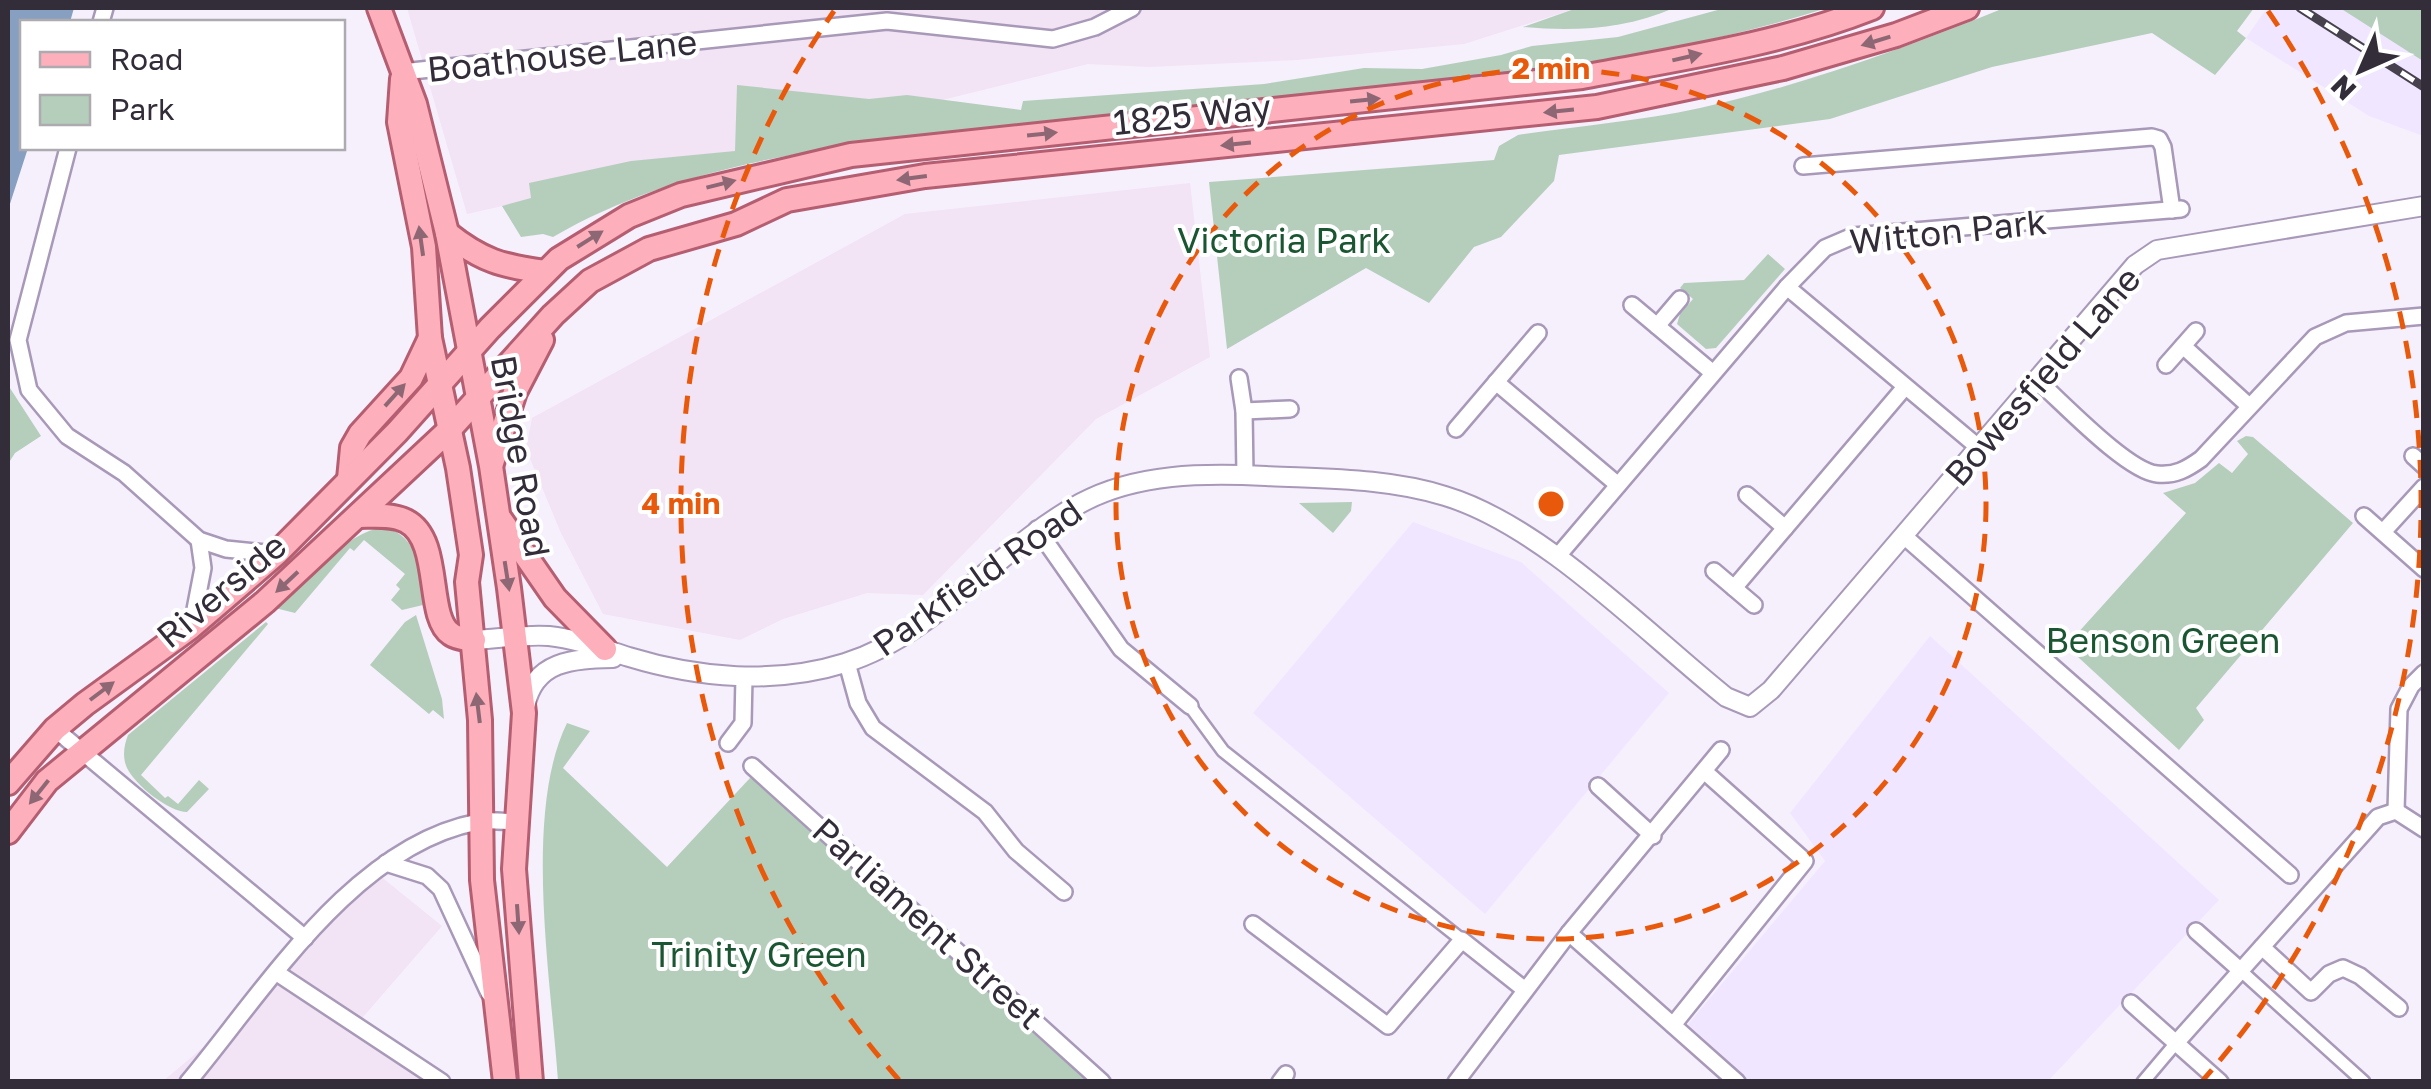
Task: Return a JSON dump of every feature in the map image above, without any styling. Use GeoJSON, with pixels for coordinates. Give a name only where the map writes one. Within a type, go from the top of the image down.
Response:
{"type":"FeatureCollection","features":[{"type":"Feature","properties":{"kind":"main road","name":"Bridge Road"},"geometry":{"type":"LineString","coordinates":[[379,8],[415,104],[447,234],[491,466],[524,713],[514,869],[531,1082]]}},
{"type":"Feature","properties":{"kind":"main road","name":"1825 Way"},"geometry":{"type":"LineString","coordinates":[[468,353],[545,272],[587,240],[630,216],[681,195],[851,155],[1582,77],[1697,55],[1872,8]]}},
{"type":"Feature","properties":{"kind":"main road","name":"1825 Way"},"geometry":{"type":"LineString","coordinates":[[478,398],[552,315],[590,281],[649,249],[736,224],[787,200],[926,176],[1597,107],[1766,72],[1896,35],[1967,8]]}},
{"type":"Feature","properties":{"kind":"main road","name":"Bridge Road"},"geometry":{"type":"LineString","coordinates":[[402,72],[399,122],[424,247],[430,338],[471,555],[467,582],[480,720],[482,880],[504,1082]]}},
{"type":"Feature","properties":{"kind":"main road"},"geometry":{"type":"LineString","coordinates":[[447,234],[473,254],[498,265],[545,272]]}},
{"type":"Feature","properties":{"kind":"main road"},"geometry":{"type":"LineString","coordinates":[[491,466],[515,392],[552,315]]}},
{"type":"Feature","properties":{"kind":"main road"},"geometry":{"type":"LineString","coordinates":[[349,479],[352,448],[360,434],[411,378],[430,338]]}},
{"type":"Feature","properties":{"kind":"main road","name":"Riverside"},"geometry":{"type":"LineString","coordinates":[[8,783],[55,729],[191,627],[276,554],[468,353]]}},
{"type":"Feature","properties":{"kind":"main road","name":"Riverside"},"geometry":{"type":"LineString","coordinates":[[8,832],[47,781],[265,602],[449,430],[478,398]]}},
{"type":"Feature","properties":{"kind":"main road"},"geometry":{"type":"LineString","coordinates":[[496,513],[555,598],[605,648]]}},
{"type":"Feature","properties":{"kind":"main road"},"geometry":{"type":"LineString","coordinates":[[359,516],[404,519],[419,531],[440,622],[452,635],[474,640]]}},
{"type":"Feature","properties":{"kind":"street","name":"Boathouse Lane"},"geometry":{"type":"LineString","coordinates":[[402,72],[887,20],[1052,40],[1095,28],[1132,8]]}},
{"type":"Feature","properties":{"kind":"street","name":"Witton Park"},"geometry":{"type":"LineString","coordinates":[[1557,557],[1824,248],[1853,236],[2176,210],[2163,147],[2159,139],[2152,137],[1803,166]]}},
{"type":"Feature","properties":{"kind":"street"},"geometry":{"type":"LineString","coordinates":[[67,150],[18,340],[29,390],[68,436],[124,473],[199,540],[226,549],[276,554]]}},
{"type":"Feature","properties":{"kind":"street","name":"Bowesfield Lane"},"geometry":{"type":"LineString","coordinates":[[1750,707],[1771,690],[2135,265],[2158,250],[2424,206]]}},
{"type":"Feature","properties":{"kind":"street"},"geometry":{"type":"LineString","coordinates":[[1787,287],[1978,447]]}},
{"type":"Feature","properties":{"kind":"street"},"geometry":{"type":"LineString","coordinates":[[1657,326],[1680,299]]}},
{"type":"Feature","properties":{"kind":"street"},"geometry":{"type":"LineString","coordinates":[[1632,305],[1713,373]]}},
{"type":"Feature","properties":{"kind":"street"},"geometry":{"type":"LineString","coordinates":[[2038,381],[2126,459],[2154,474],[2183,471],[2201,459],[2304,346],[2328,330],[2346,324],[2424,316]]}},
{"type":"Feature","properties":{"kind":"street"},"geometry":{"type":"LineString","coordinates":[[2166,366],[2196,330]]}},
{"type":"Feature","properties":{"kind":"street"},"geometry":{"type":"LineString","coordinates":[[1456,428],[1538,332]]}},
{"type":"Feature","properties":{"kind":"street"},"geometry":{"type":"LineString","coordinates":[[2182,346],[2249,406]]}},
{"type":"Feature","properties":{"kind":"street"},"geometry":{"type":"LineString","coordinates":[[1239,378],[1245,475]]}},
{"type":"Feature","properties":{"kind":"street"},"geometry":{"type":"LineString","coordinates":[[1496,382],[1618,485]]}},
{"type":"Feature","properties":{"kind":"street"},"geometry":{"type":"LineString","coordinates":[[1734,588],[1905,387]]}},
{"type":"Feature","properties":{"kind":"street"},"geometry":{"type":"LineString","coordinates":[[1244,411],[1290,409]]}},
{"type":"Feature","properties":{"kind":"street","name":"Parkfield Road"},"geometry":{"type":"LineString","coordinates":[[474,640],[547,636],[605,648],[683,672],[744,677],[814,671],[847,663],[898,640],[1037,529],[1083,502],[1134,483],[1186,476],[1245,475],[1374,481],[1423,490],[1478,508],[1557,557],[1726,697],[1750,707]]}},
{"type":"Feature","properties":{"kind":"street"},"geometry":{"type":"LineString","coordinates":[[2383,532],[2424,486]]}},
{"type":"Feature","properties":{"kind":"street"},"geometry":{"type":"LineString","coordinates":[[1747,495],[1785,528]]}},
{"type":"Feature","properties":{"kind":"street"},"geometry":{"type":"LineString","coordinates":[[2364,516],[2424,569]]}},
{"type":"Feature","properties":{"kind":"street"},"geometry":{"type":"LineString","coordinates":[[1037,529],[1121,649],[1190,706],[1223,751],[1525,990]]}},
{"type":"Feature","properties":{"kind":"street"},"geometry":{"type":"LineString","coordinates":[[1904,536],[2310,893]]}},
{"type":"Feature","properties":{"kind":"street"},"geometry":{"type":"LineString","coordinates":[[191,627],[203,568],[199,540]]}},
{"type":"Feature","properties":{"kind":"street"},"geometry":{"type":"LineString","coordinates":[[1714,571],[1754,604]]}},
{"type":"Feature","properties":{"kind":"street"},"geometry":{"type":"LineString","coordinates":[[524,713],[527,694],[551,666],[568,659],[628,657]]}},
{"type":"Feature","properties":{"kind":"street"},"geometry":{"type":"LineString","coordinates":[[847,663],[858,703],[873,728],[985,812],[1016,851],[1064,892]]}},
{"type":"Feature","properties":{"kind":"street"},"geometry":{"type":"LineString","coordinates":[[2396,811],[2399,709],[2424,673]]}},
{"type":"Feature","properties":{"kind":"street"},"geometry":{"type":"LineString","coordinates":[[728,743],[743,722],[744,677]]}},
{"type":"Feature","properties":{"kind":"street"},"geometry":{"type":"LineString","coordinates":[[55,729],[306,938]]}},
{"type":"Feature","properties":{"kind":"street"},"geometry":{"type":"LineString","coordinates":[[1456,1082],[1569,934],[1720,750]]}},
{"type":"Feature","properties":{"kind":"street","name":"Parliament Street"},"geometry":{"type":"LineString","coordinates":[[752,766],[1102,1082]]}},
{"type":"Feature","properties":{"kind":"street"},"geometry":{"type":"LineString","coordinates":[[1673,1025],[1805,862],[1704,771]]}},
{"type":"Feature","properties":{"kind":"street"},"geometry":{"type":"LineString","coordinates":[[1598,786],[1653,836]]}},
{"type":"Feature","properties":{"kind":"street"},"geometry":{"type":"LineString","coordinates":[[2396,811],[2424,830]]}},
{"type":"Feature","properties":{"kind":"street"},"geometry":{"type":"LineString","coordinates":[[2143,1082],[2378,817],[2396,811]]}},
{"type":"Feature","properties":{"kind":"street"},"geometry":{"type":"LineString","coordinates":[[188,1082],[357,882],[438,834],[479,821],[516,822]]}},
{"type":"Feature","properties":{"kind":"street"},"geometry":{"type":"LineString","coordinates":[[386,863],[427,876],[442,889],[496,1010]]}},
{"type":"Feature","properties":{"kind":"street"},"geometry":{"type":"LineString","coordinates":[[1253,924],[1388,1026],[1462,940]]}},
{"type":"Feature","properties":{"kind":"street"},"geometry":{"type":"LineString","coordinates":[[2196,931],[2364,1082]]}},
{"type":"Feature","properties":{"kind":"street"},"geometry":{"type":"LineString","coordinates":[[1569,934],[1734,1081]]}},
{"type":"Feature","properties":{"kind":"street"},"geometry":{"type":"LineString","coordinates":[[2262,947],[2312,992],[2330,974],[2343,968],[2360,976],[2399,1008]]}},
{"type":"Feature","properties":{"kind":"street"},"geometry":{"type":"LineString","coordinates":[[277,973],[442,1082]]}},
{"type":"Feature","properties":{"kind":"street"},"geometry":{"type":"LineString","coordinates":[[2131,1003],[2220,1082]]}},
{"type":"Feature","properties":{"kind":"shaded area"},"geometry":{"type":"Polygon","coordinates":[[[407,8],[1577,8],[1464,44],[1297,60],[1149,67],[1088,64],[467,214],[407,8]]]}},
{"type":"Feature","properties":{"kind":"shaded area"},"geometry":{"type":"Polygon","coordinates":[[[2267,8],[2375,8],[2423,35],[2423,136],[2369,116],[2246,38],[2267,8]]]}},
{"type":"Feature","properties":{"kind":"shaded area"},"geometry":{"type":"Polygon","coordinates":[[[1190,183],[1210,357],[1096,419],[923,595],[867,593],[783,619],[740,640],[603,614],[561,533],[526,449],[532,418],[905,214],[1190,183]]]}},
{"type":"Feature","properties":{"kind":"shaded area"},"geometry":{"type":"Polygon","coordinates":[[[1413,522],[1521,562],[1669,693],[1485,914],[1253,713],[1413,522]]]}},
{"type":"Feature","properties":{"kind":"shaded area"},"geometry":{"type":"Polygon","coordinates":[[[1930,636],[2219,900],[2048,1081],[1744,1081],[1684,1029],[1825,861],[1790,813],[1930,636]]]}},
{"type":"Feature","properties":{"kind":"shaded area"},"geometry":{"type":"Polygon","coordinates":[[[374,871],[442,926],[357,1024],[442,1081],[162,1082],[226,1028],[374,871]]]}},
{"type":"Feature","properties":{"kind":"green space"},"geometry":{"type":"Polygon","coordinates":[[[1577,8],[1674,8],[1637,21],[1600,27],[1523,27],[1577,8]]]}},
{"type":"Feature","properties":{"kind":"green space"},"geometry":{"type":"Polygon","coordinates":[[[1725,8],[1827,8],[1715,38],[1603,60],[825,149],[712,173],[657,190],[553,237],[521,237],[502,206],[531,198],[529,183],[631,161],[735,151],[737,85],[869,99],[907,95],[1021,110],[1023,101],[1264,84],[1364,68],[1422,69],[1532,46],[1618,37],[1725,8]]]}},
{"type":"Feature","properties":{"kind":"green space","name":"Victoria Park"},"geometry":{"type":"Polygon","coordinates":[[[2004,8],[2254,8],[2237,31],[2246,38],[2215,75],[2152,33],[1992,67],[1830,119],[1559,155],[1554,181],[1501,237],[1474,247],[1429,303],[1366,268],[1227,349],[1209,182],[1494,160],[1499,146],[1518,135],[1655,116],[1739,99],[1854,64],[2004,8]]]}},
{"type":"Feature","properties":{"kind":"green space"},"geometry":{"type":"Polygon","coordinates":[[[2340,8],[2423,8],[2423,61],[2340,8]]]}},
{"type":"Feature","properties":{"kind":"green space"},"geometry":{"type":"Polygon","coordinates":[[[1768,254],[1785,269],[1716,348],[1706,349],[1677,324],[1693,299],[1680,288],[1684,283],[1744,280],[1768,254]]]}},
{"type":"Feature","properties":{"kind":"green space"},"geometry":{"type":"Polygon","coordinates":[[[8,385],[41,436],[15,453],[8,464],[8,385]]]}},
{"type":"Feature","properties":{"kind":"green space","name":"Benson Green"},"geometry":{"type":"Polygon","coordinates":[[[2253,437],[2353,523],[2196,708],[2204,720],[2179,750],[2066,646],[2186,513],[2163,493],[2195,483],[2219,463],[2232,473],[2248,454],[2237,441],[2253,437]]]}},
{"type":"Feature","properties":{"kind":"green space"},"geometry":{"type":"Polygon","coordinates":[[[1352,502],[1351,511],[1333,533],[1299,503],[1352,502]]]}},
{"type":"Feature","properties":{"kind":"green space"},"geometry":{"type":"Polygon","coordinates":[[[384,527],[412,547],[423,605],[402,610],[391,600],[405,574],[364,540],[354,551],[350,548],[295,613],[275,608],[340,548],[384,527]]]}},
{"type":"Feature","properties":{"kind":"green space"},"geometry":{"type":"Polygon","coordinates":[[[416,615],[442,699],[444,719],[433,710],[429,714],[370,665],[405,622],[416,615]]]}},
{"type":"Feature","properties":{"kind":"green space"},"geometry":{"type":"Polygon","coordinates":[[[266,622],[141,775],[165,798],[168,796],[178,804],[199,780],[209,789],[187,812],[171,808],[131,775],[124,760],[128,735],[266,622]]]}},
{"type":"Feature","properties":{"kind":"green space","name":"Trinity Green"},"geometry":{"type":"Polygon","coordinates":[[[567,723],[590,731],[563,768],[667,867],[750,778],[755,779],[1088,1081],[558,1081],[546,947],[543,849],[554,760],[567,723]]]}},
{"type":"Feature","properties":{"kind":"water"},"geometry":{"type":"Polygon","coordinates":[[[8,8],[74,8],[71,20],[20,20],[20,150],[27,150],[8,210],[8,8]]]}},
{"type":"Feature","properties":{"kind":"railway"},"geometry":{"type":"LineString","coordinates":[[2300,8],[2424,87]]}}]}
